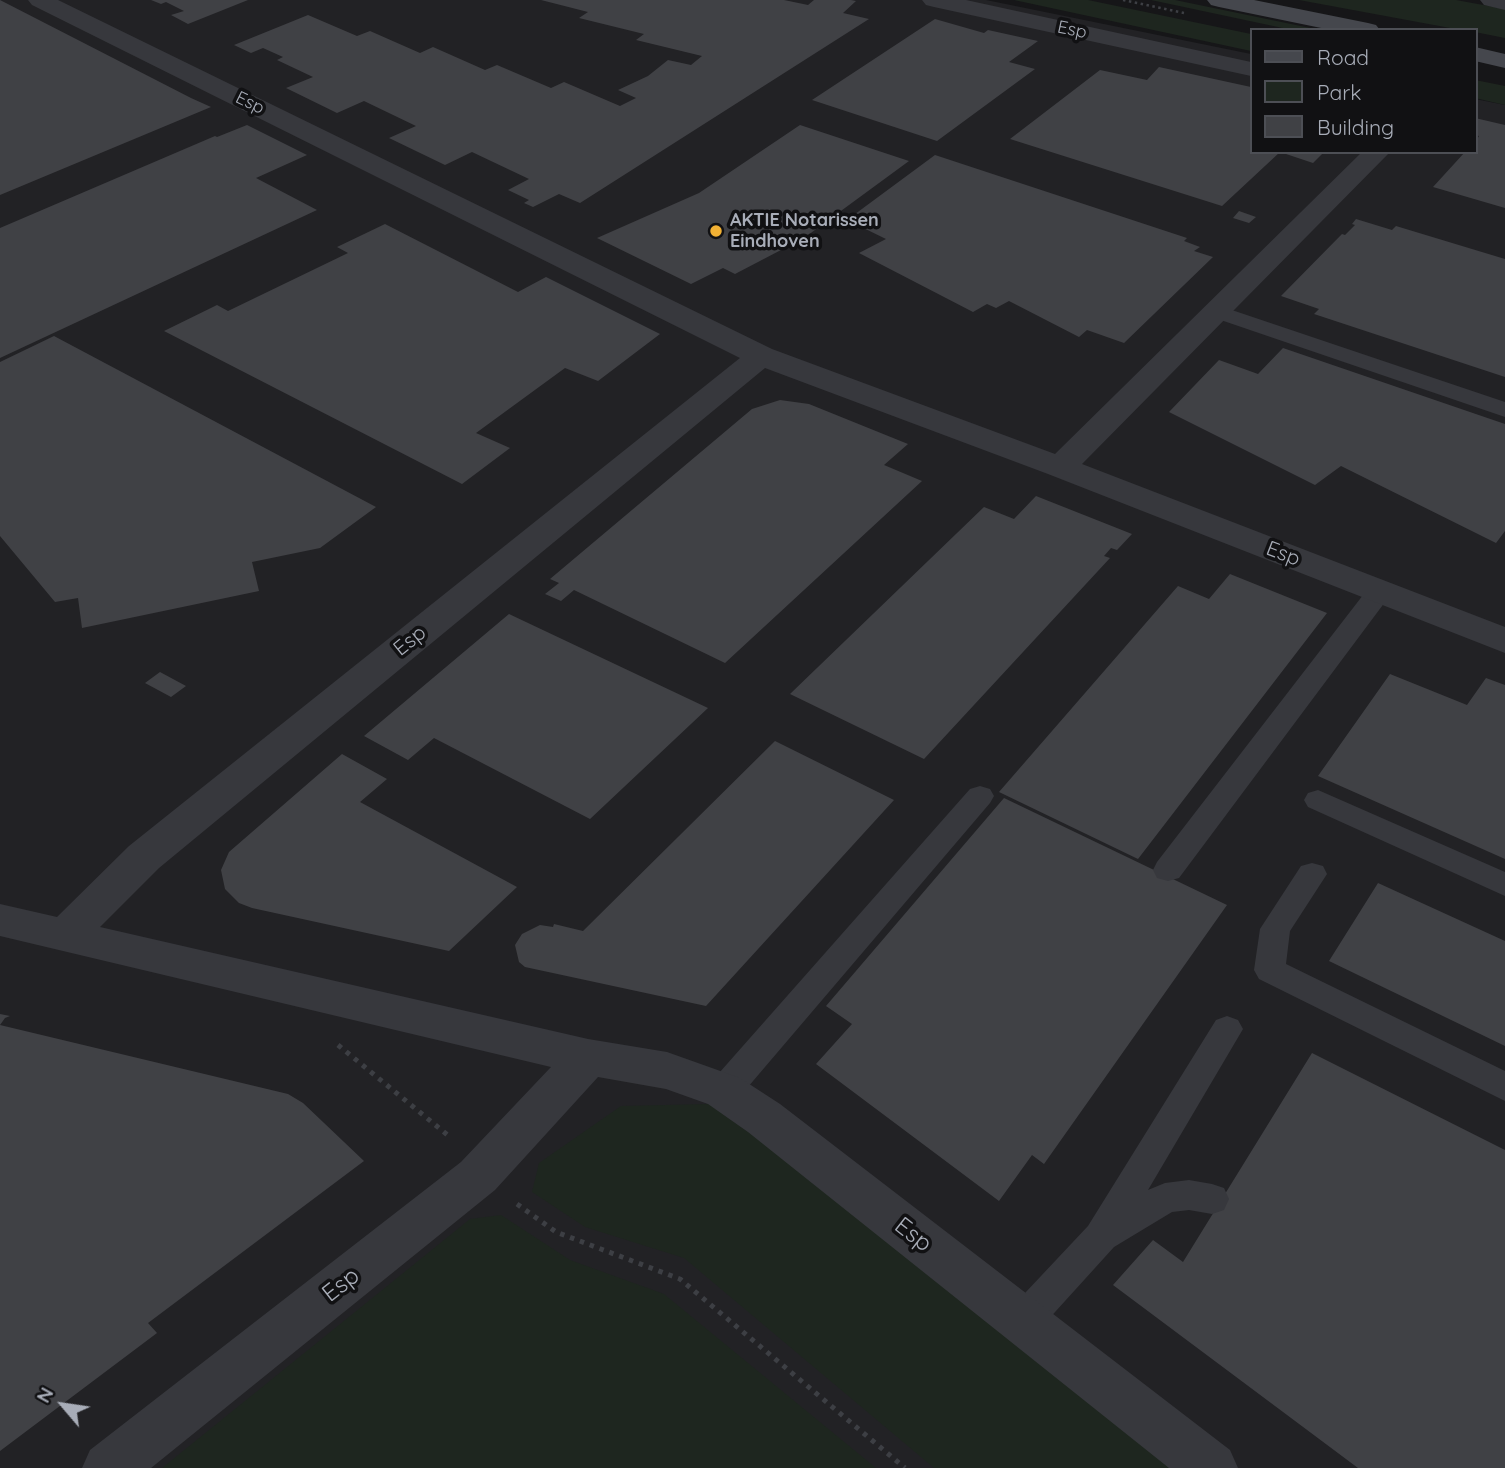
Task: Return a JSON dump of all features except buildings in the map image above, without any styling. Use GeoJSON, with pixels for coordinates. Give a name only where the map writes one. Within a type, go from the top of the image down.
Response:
{"type":"FeatureCollection","features":[{"type":"Feature","properties":{"kind":"main road"},"geometry":{"type":"LineString","coordinates":[[1219,0],[1357,28]]}},
{"type":"Feature","properties":{"kind":"main road"},"geometry":{"type":"LineString","coordinates":[[1477,44],[1505,48]]}},
{"type":"Feature","properties":{"kind":"main road"},"geometry":{"type":"LineString","coordinates":[[1477,54],[1505,61]]}},
{"type":"Feature","properties":{"kind":"street","name":"Esp"},"geometry":{"type":"LineString","coordinates":[[40,0],[761,356],[1060,467],[1505,640]]}},
{"type":"Feature","properties":{"kind":"street","name":"Esp"},"geometry":{"type":"LineString","coordinates":[[933,0],[1250,69]]}},
{"type":"Feature","properties":{"kind":"street"},"geometry":{"type":"LineString","coordinates":[[1492,0],[1505,3]]}},
{"type":"Feature","properties":{"kind":"street"},"geometry":{"type":"LineString","coordinates":[[1060,467],[1375,154]]}},
{"type":"Feature","properties":{"kind":"street","name":"Esp"},"geometry":{"type":"LineString","coordinates":[[66,934],[144,857],[761,356]]}},
{"type":"Feature","properties":{"kind":"street","name":"Esp"},"geometry":{"type":"LineString","coordinates":[[0,920],[588,1057],[667,1071],[724,1091],[764,1118],[1211,1468]]}},
{"type":"Feature","properties":{"kind":"street","name":"Esp"},"geometry":{"type":"LineString","coordinates":[[109,1468],[478,1176],[588,1057]]}},
{"type":"Feature","properties":{"kind":"lane"},"geometry":{"type":"LineString","coordinates":[[1217,311],[1505,410]]}},
{"type":"Feature","properties":{"kind":"lane"},"geometry":{"type":"LineString","coordinates":[[1168,870],[1379,592]]}},
{"type":"Feature","properties":{"kind":"lane"},"geometry":{"type":"LineString","coordinates":[[724,1091],[979,796]]}},
{"type":"Feature","properties":{"kind":"lane"},"geometry":{"type":"LineString","coordinates":[[1318,800],[1505,885]]}},
{"type":"Feature","properties":{"kind":"lane"},"geometry":{"type":"LineString","coordinates":[[1312,874],[1275,929],[1270,970],[1505,1087]]}},
{"type":"Feature","properties":{"kind":"lane"},"geometry":{"type":"LineString","coordinates":[[1023,1321],[1101,1237],[1227,1029]]}},
{"type":"Feature","properties":{"kind":"lane"},"geometry":{"type":"LineString","coordinates":[[1101,1237],[1165,1198],[1189,1195],[1212,1199]]}},
{"type":"Feature","properties":{"kind":"shaded area"},"geometry":{"type":"Polygon","coordinates":[[[0,0],[986,0],[1250,54],[1250,154],[1477,154],[1477,99],[1505,105],[1505,1468],[0,1468],[0,0]]]}},
{"type":"Feature","properties":{"kind":"green space"},"geometry":{"type":"Polygon","coordinates":[[[1014,0],[1088,0],[1250,34],[1250,51],[1014,0]]]}},
{"type":"Feature","properties":{"kind":"green space"},"geometry":{"type":"Polygon","coordinates":[[[1151,0],[1175,0],[1310,28],[1283,28],[1151,0]]]}},
{"type":"Feature","properties":{"kind":"green space"},"geometry":{"type":"Polygon","coordinates":[[[1299,0],[1456,0],[1505,9],[1505,38],[1477,32],[1477,28],[1450,28],[1299,0]]]}},
{"type":"Feature","properties":{"kind":"green space"},"geometry":{"type":"Polygon","coordinates":[[[1477,80],[1505,86],[1505,105],[1477,98],[1477,80]]]}},
{"type":"Feature","properties":{"kind":"green space"},"geometry":{"type":"Polygon","coordinates":[[[709,1104],[785,1158],[1171,1468],[934,1468],[684,1258],[585,1227],[532,1192],[539,1163],[621,1106],[709,1104]]]}},
{"type":"Feature","properties":{"kind":"green space"},"geometry":{"type":"Polygon","coordinates":[[[501,1215],[570,1260],[664,1294],[876,1468],[162,1468],[470,1219],[501,1215]]]}},
{"type":"Feature","properties":{"kind":"place","name":"AKTIE Notarissen Eindhoven"},"geometry":{"type":"Point","coordinates":[716,231]}}]}
